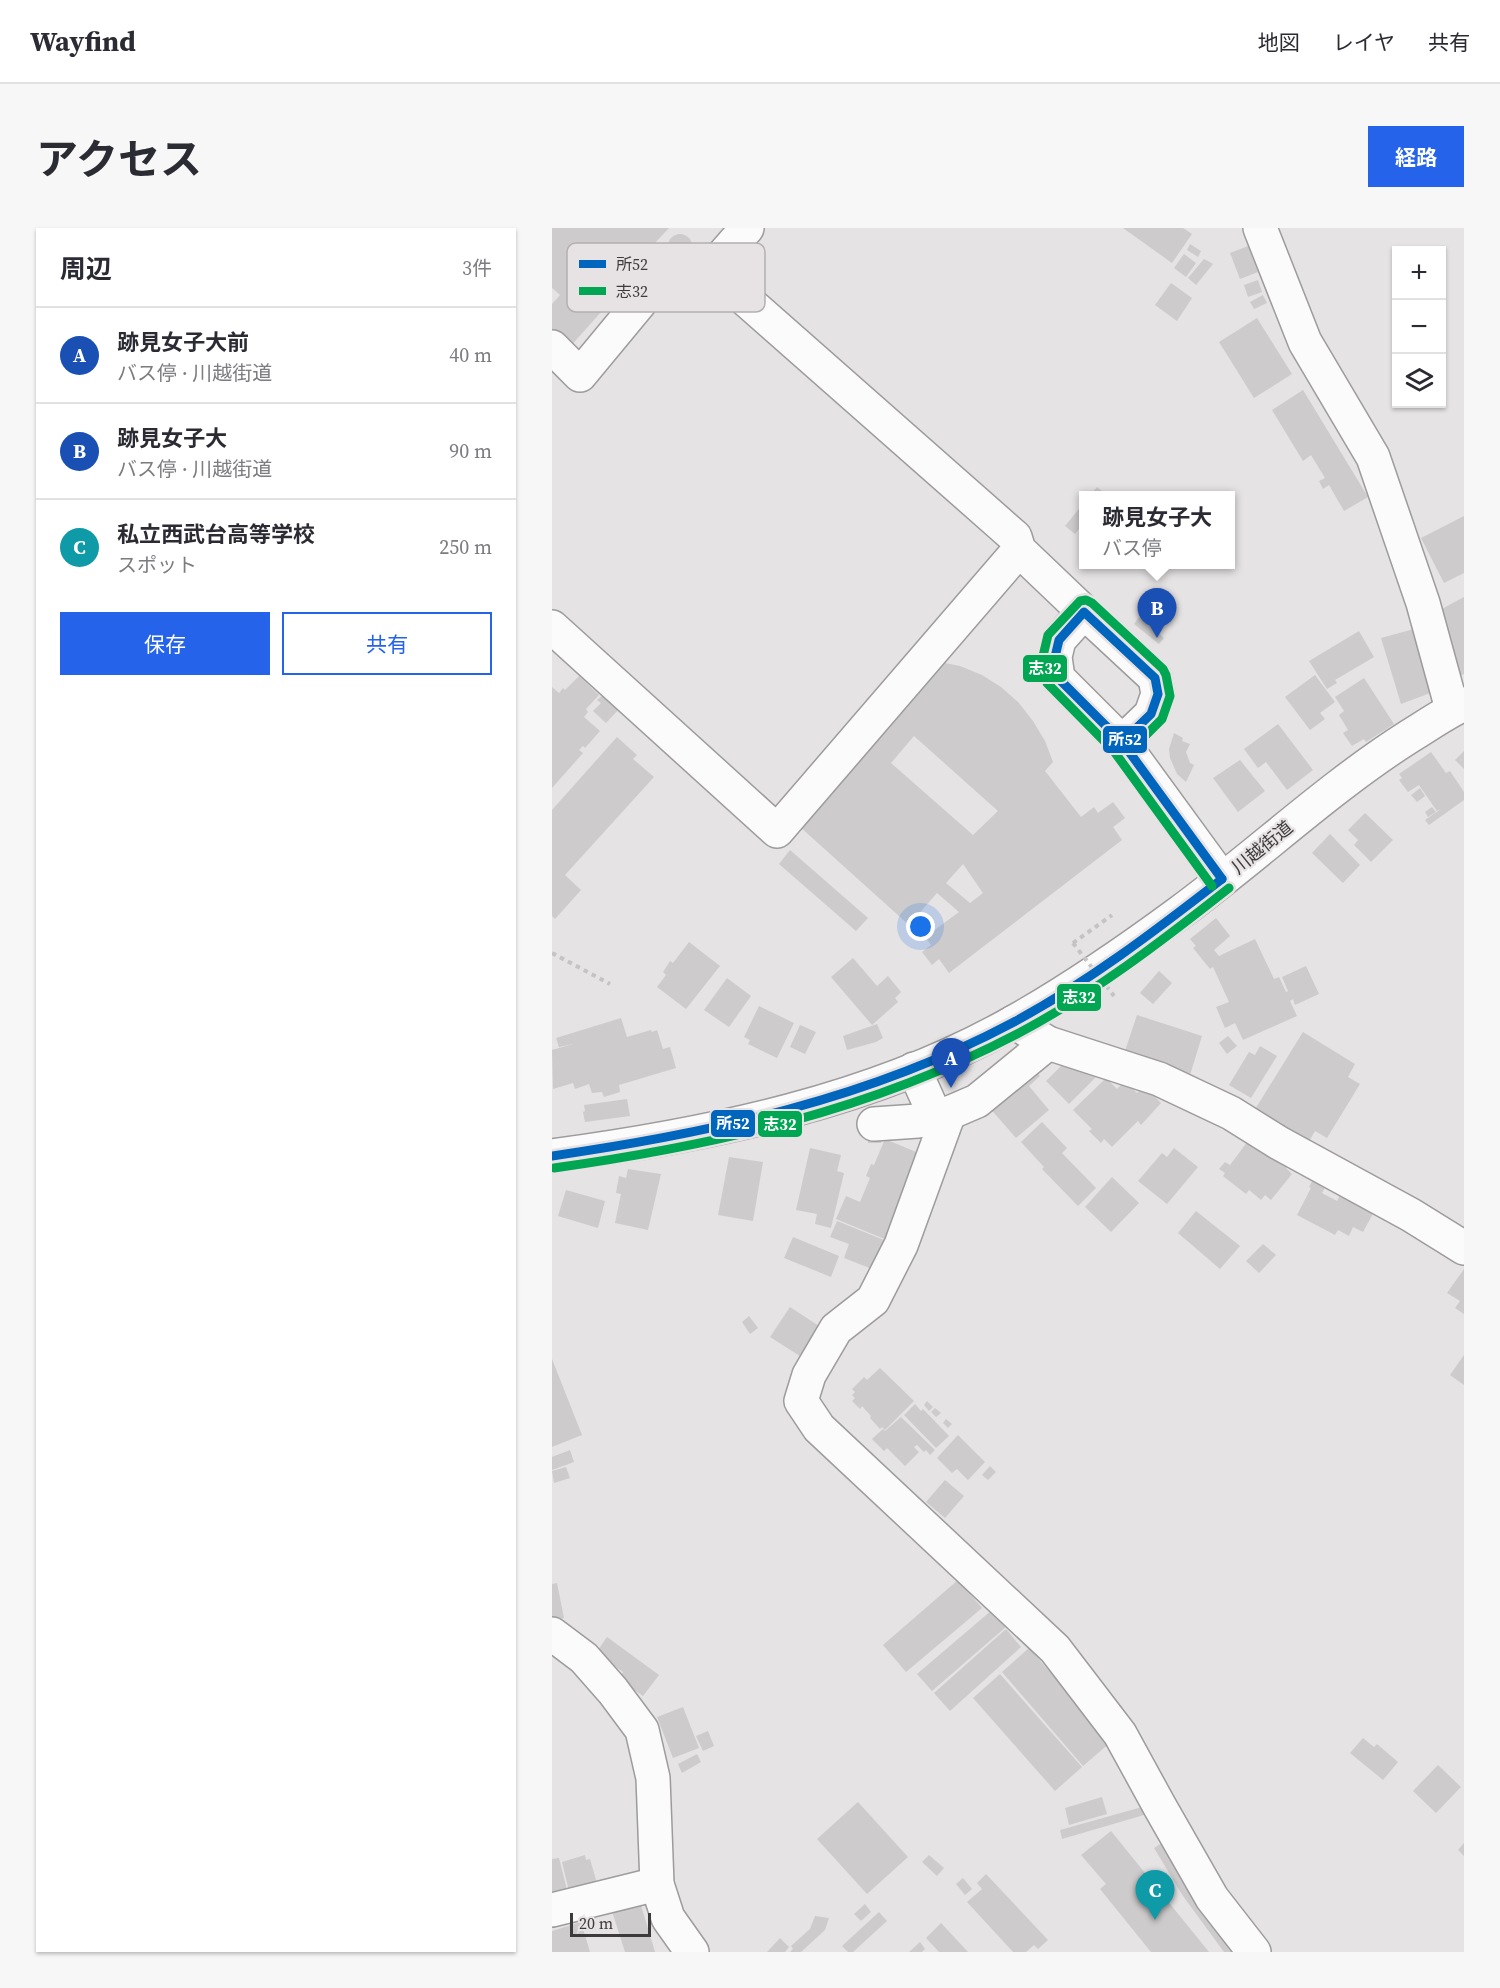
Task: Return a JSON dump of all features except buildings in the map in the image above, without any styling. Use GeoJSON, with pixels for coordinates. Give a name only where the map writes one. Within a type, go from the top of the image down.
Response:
{"type":"FeatureCollection","features":[{"type":"Feature","properties":{"kind":"main road"},"geometry":{"type":"LineString","coordinates":[[734,243],[747,228]]}},
{"type":"Feature","properties":{"kind":"main road"},"geometry":{"type":"LineString","coordinates":[[1260,228],[1305,342],[1373,457],[1458,707]]}},
{"type":"Feature","properties":{"kind":"main road"},"geometry":{"type":"LineString","coordinates":[[552,347],[580,375],[632,312]]}},
{"type":"Feature","properties":{"kind":"main road"},"geometry":{"type":"LineString","coordinates":[[759,312],[1015,537],[1019,550],[1155,678],[1158,694],[1150,714],[1122,742]]}},
{"type":"Feature","properties":{"kind":"main road"},"geometry":{"type":"LineString","coordinates":[[552,627],[777,831],[1019,550]]}},
{"type":"Feature","properties":{"kind":"main road"},"geometry":{"type":"LineString","coordinates":[[1084,612],[1059,640],[1055,657],[1058,678],[1122,742],[1222,879]]}},
{"type":"Feature","properties":{"kind":"main road","name":"川越街道"},"geometry":{"type":"LineString","coordinates":[[552,1156],[662,1139],[800,1108],[914,1069],[971,1044],[1014,1022],[1079,982],[1180,912],[1326,795],[1389,749],[1458,707]]}},
{"type":"Feature","properties":{"kind":"main road"},"geometry":{"type":"LineString","coordinates":[[1014,1022],[1048,1043],[1159,1079],[1231,1113],[1279,1143],[1411,1215],[1464,1248]]}},
{"type":"Feature","properties":{"kind":"main road"},"geometry":{"type":"LineString","coordinates":[[874,1124],[918,1121],[942,1115],[977,1101],[1048,1043]]}},
{"type":"Feature","properties":{"kind":"main road"},"geometry":{"type":"LineString","coordinates":[[914,1069],[942,1115],[901,1245],[873,1300],[836,1329],[809,1375],[801,1401],[819,1428],[1054,1649],[1120,1734],[1212,1898],[1254,1952]]}},
{"type":"Feature","properties":{"kind":"main road"},"geometry":{"type":"LineString","coordinates":[[552,1634],[584,1658],[613,1691],[642,1730],[653,1778],[657,1884],[668,1918],[692,1952]]}},
{"type":"Feature","properties":{"kind":"main road"},"geometry":{"type":"LineString","coordinates":[[552,1910],[657,1884]]}},
{"type":"Feature","properties":{"kind":"path"},"geometry":{"type":"LineString","coordinates":[[1112,915],[1073,943],[1114,996]]}},
{"type":"Feature","properties":{"kind":"path"},"geometry":{"type":"LineString","coordinates":[[552,952],[610,984]]}},
{"type":"Feature","properties":{"kind":"transit line","name":"志32"},"geometry":{"type":"LineString","coordinates":[[1138,743],[1162,719],[1170,696],[1166,675],[1163,669],[1092,603],[1086,600],[1080,601],[1048,635],[1043,656],[1047,683],[1113,750],[1212,886]]}},
{"type":"Feature","properties":{"kind":"transit line","name":"所52"},"geometry":{"type":"LineString","coordinates":[[1084,612],[1155,678],[1158,694],[1151,714],[1122,742],[1058,678],[1055,657],[1059,640],[1084,612]]}},
{"type":"Feature","properties":{"kind":"transit line","name":"所52"},"geometry":{"type":"LineString","coordinates":[[1122,742],[1222,879]]}},
{"type":"Feature","properties":{"kind":"transit line","name":"所52"},"geometry":{"type":"LineString","coordinates":[[552,1156],[671,1136],[788,1109],[902,1073],[958,1050],[1012,1023],[1067,991],[1120,956],[1222,879]]}},
{"type":"Feature","properties":{"kind":"transit line","name":"志32"},"geometry":{"type":"LineString","coordinates":[[554,1168],[674,1148],[791,1121],[849,1104],[962,1061],[1017,1034],[1073,1002],[1153,947],[1229,888]]}},
{"type":"Feature","properties":{"kind":"place","name":"跡見女子大"},"geometry":{"type":"Point","coordinates":[1157,638]}},
{"type":"Feature","properties":{"kind":"place","name":"跡見女子大前"},"geometry":{"type":"Point","coordinates":[951,1088]}},
{"type":"Feature","properties":{"kind":"place","name":"私立西武台高等学校"},"geometry":{"type":"Point","coordinates":[1155,1920]}}]}
